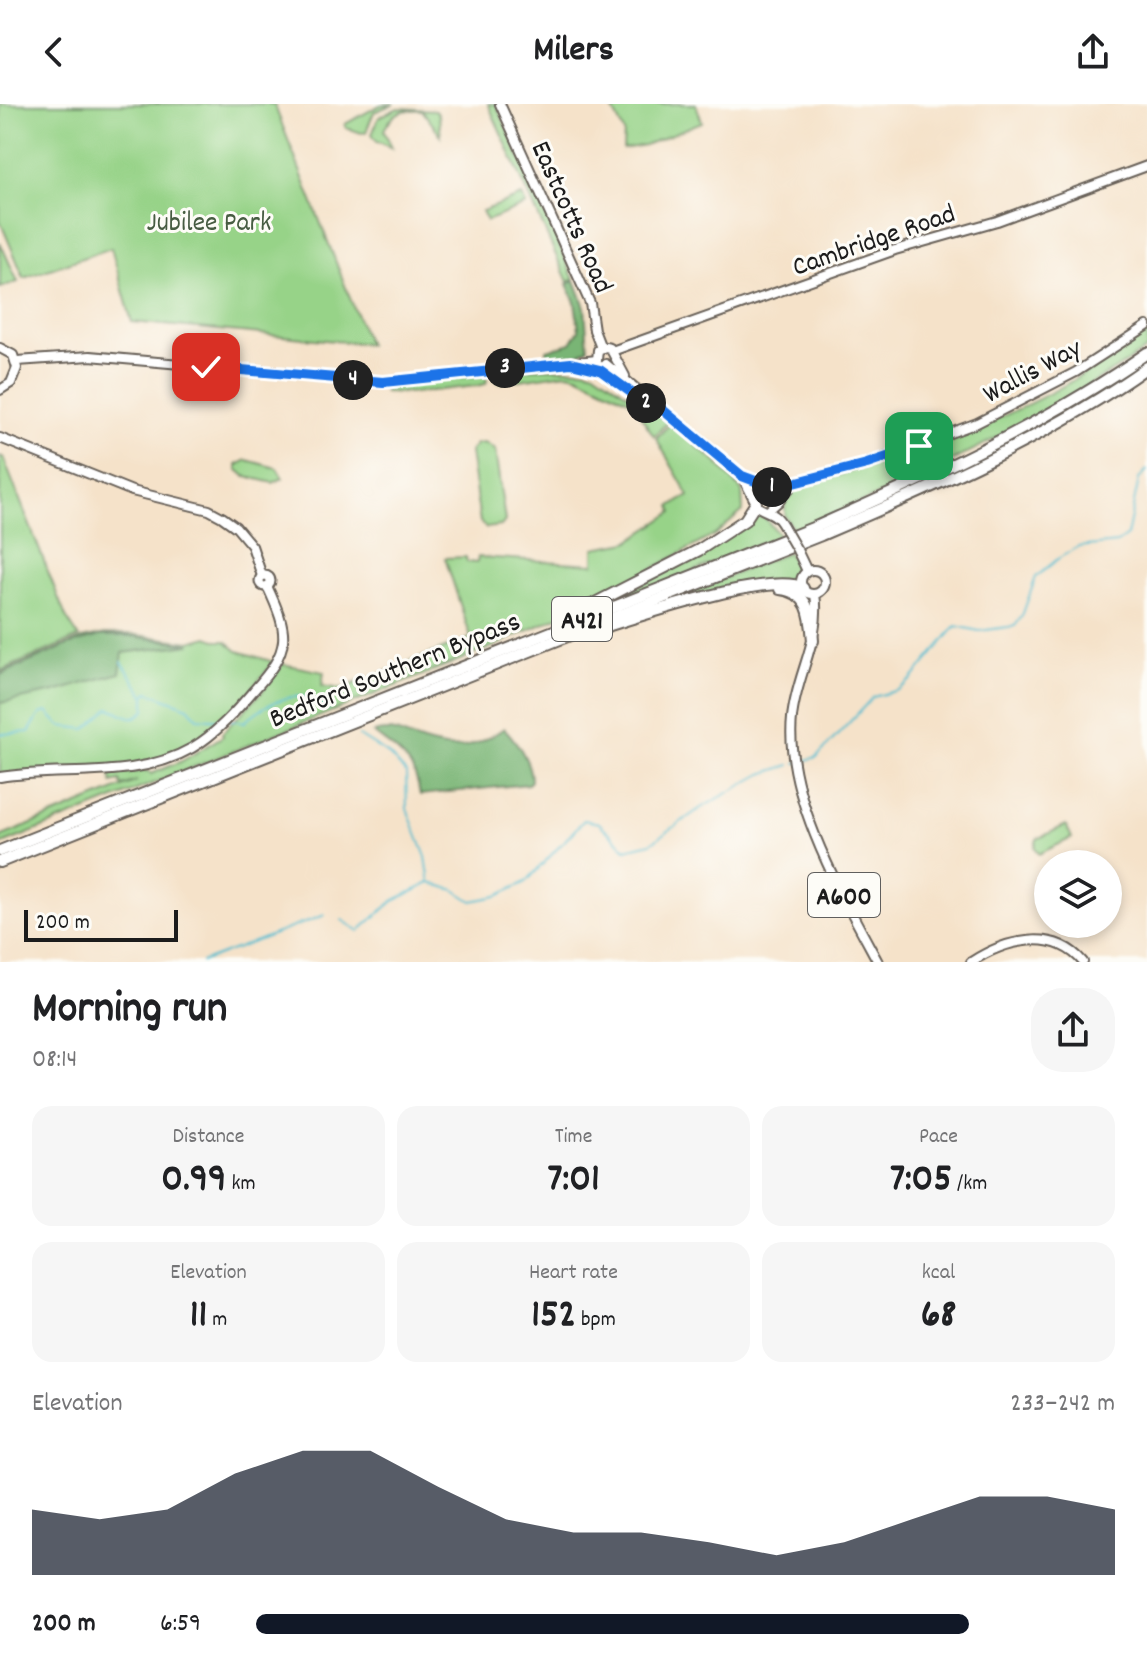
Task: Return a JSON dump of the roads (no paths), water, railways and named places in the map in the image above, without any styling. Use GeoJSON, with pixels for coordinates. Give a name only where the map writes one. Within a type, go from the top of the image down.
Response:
{"type":"FeatureCollection","features":[{"type":"Feature","properties":{"kind":"highway","name":"Bedford Southern Bypass"},"geometry":{"type":"LineString","coordinates":[[0,862],[818,526],[939,473],[1072,400],[1147,353]]}},
{"type":"Feature","properties":{"kind":"highway","name":"Bedford Southern Bypass"},"geometry":{"type":"LineString","coordinates":[[0,851],[514,650],[821,535],[944,482],[1079,410],[1147,367]]}},
{"type":"Feature","properties":{"kind":"highway","name":"A421"},"geometry":{"type":"LineString","coordinates":[[514,650],[699,550],[745,520],[755,500]]}},
{"type":"Feature","properties":{"kind":"highway","name":"A421"},"geometry":{"type":"LineString","coordinates":[[514,650],[751,587],[785,584],[803,588]]}},
{"type":"Feature","properties":{"kind":"highway","name":"A421"},"geometry":{"type":"LineString","coordinates":[[751,587],[789,590],[799,594],[807,603],[813,641]]}},
{"type":"Feature","properties":{"kind":"street","name":"Eastcotts Road"},"geometry":{"type":"LineString","coordinates":[[500,104],[590,303],[594,330],[601,348]]}},
{"type":"Feature","properties":{"kind":"street","name":"Cambridge Road"},"geometry":{"type":"LineString","coordinates":[[613,353],[895,250],[997,221],[1147,166]]}},
{"type":"Feature","properties":{"kind":"street","name":"Wallis Way"},"geometry":{"type":"LineString","coordinates":[[770,487],[793,484],[885,458],[977,423],[1076,372],[1147,326]]}},
{"type":"Feature","properties":{"kind":"street"},"geometry":{"type":"LineString","coordinates":[[0,348],[10,352],[17,361],[14,380],[0,390]]}},
{"type":"Feature","properties":{"kind":"street"},"geometry":{"type":"LineString","coordinates":[[626,378],[613,353],[601,348],[596,355],[602,362],[626,378],[742,476],[770,487],[779,501],[780,520]]}},
{"type":"Feature","properties":{"kind":"street"},"geometry":{"type":"LineString","coordinates":[[17,361],[90,356],[383,382],[602,362],[612,360],[613,353]]}},
{"type":"Feature","properties":{"kind":"street"},"geometry":{"type":"LineString","coordinates":[[571,363],[600,370],[654,409],[663,410]]}},
{"type":"Feature","properties":{"kind":"street"},"geometry":{"type":"LineString","coordinates":[[0,438],[132,491],[209,510],[222,517],[236,527],[252,546],[262,576],[259,584],[267,586],[283,626],[283,643],[276,663],[237,709],[208,737],[179,754],[148,765],[0,777]]}},
{"type":"Feature","properties":{"kind":"street"},"geometry":{"type":"LineString","coordinates":[[742,476],[761,509],[769,510],[780,520],[807,571]]}},
{"type":"Feature","properties":{"kind":"street"},"geometry":{"type":"LineString","coordinates":[[769,510],[793,484]]}},
{"type":"Feature","properties":{"kind":"street"},"geometry":{"type":"LineString","coordinates":[[755,500],[758,490],[770,487]]}},
{"type":"Feature","properties":{"kind":"street"},"geometry":{"type":"LineString","coordinates":[[807,571],[819,571],[824,578],[824,586],[815,594],[803,588],[801,581],[807,571]]}},
{"type":"Feature","properties":{"kind":"street","name":"A600"},"geometry":{"type":"LineString","coordinates":[[815,594],[817,611],[813,641],[796,693],[792,717],[793,771],[827,859],[878,962]]}},
{"type":"Feature","properties":{"kind":"street"},"geometry":{"type":"LineString","coordinates":[[971,962],[1003,946],[1039,940],[1058,944],[1083,962]]}},
{"type":"Feature","properties":{"kind":"waterway"},"geometry":{"type":"LineString","coordinates":[[796,763],[817,757],[873,697],[898,690],[911,680],[956,626],[979,631],[1015,626],[1022,616],[1036,577],[1059,558],[1078,547],[1117,543],[1127,536],[1139,479],[1147,470]]}},
{"type":"Feature","properties":{"kind":"waterway"},"geometry":{"type":"LineString","coordinates":[[122,662],[144,695]]}},
{"type":"Feature","properties":{"kind":"waterway"},"geometry":{"type":"LineString","coordinates":[[0,734],[29,732],[40,714],[47,712],[60,726],[86,729],[109,708],[135,717],[145,710],[148,692],[188,707],[198,718],[224,720]]}},
{"type":"Feature","properties":{"kind":"waterway"},"geometry":{"type":"LineString","coordinates":[[230,720],[245,722],[266,706],[294,697],[311,699],[329,709]]}},
{"type":"Feature","properties":{"kind":"waterway"},"geometry":{"type":"LineString","coordinates":[[359,736],[388,754],[406,773],[407,809],[426,857],[430,883],[455,890],[472,901],[497,896],[526,882],[584,820],[599,823],[626,849],[651,843],[701,808],[762,774],[790,765]]}},
{"type":"Feature","properties":{"kind":"waterway"},"geometry":{"type":"LineString","coordinates":[[342,920],[359,931],[393,901],[430,883]]}},
{"type":"Feature","properties":{"kind":"waterway"},"geometry":{"type":"LineString","coordinates":[[201,962],[325,915]]}},
{"type":"Feature","properties":{"kind":"park label","name":"Jubilee Park"},"geometry":{"type":"Point","coordinates":[209,220]}}]}
